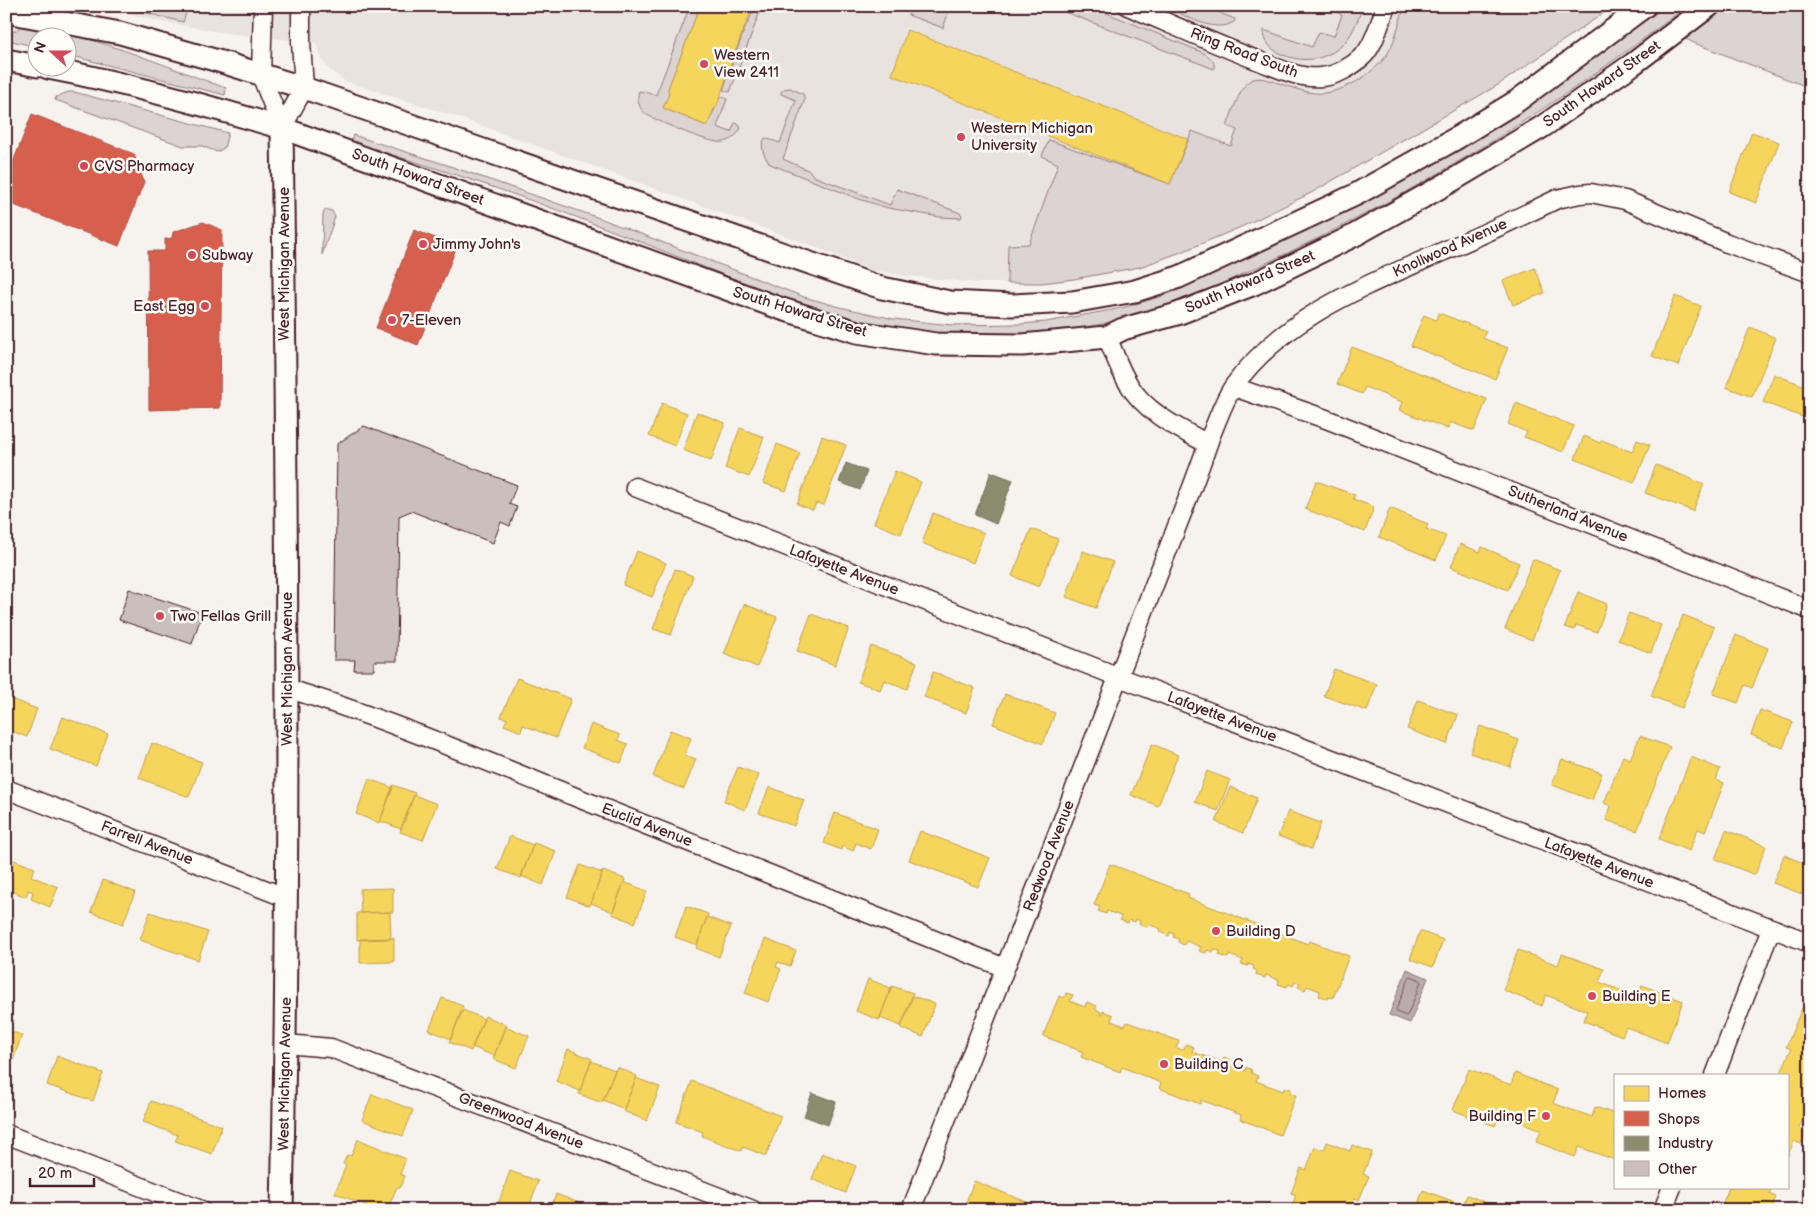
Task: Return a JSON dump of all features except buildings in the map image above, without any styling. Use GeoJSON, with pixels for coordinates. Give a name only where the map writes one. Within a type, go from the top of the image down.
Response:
{"type":"FeatureCollection","features":[{"type":"Feature","properties":{"kind":"street","name":"West Michigan Avenue"},"geometry":{"type":"LineString","coordinates":[[263,6],[261,76],[282,128],[286,470],[287,898],[282,1210]]}},
{"type":"Feature","properties":{"kind":"street"},"geometry":{"type":"LineString","coordinates":[[301,6],[304,88]]}},
{"type":"Feature","properties":{"kind":"street","name":"Ring Road South"},"geometry":{"type":"LineString","coordinates":[[1128,6],[1245,56],[1304,76],[1320,77],[1335,74],[1347,68],[1366,53],[1386,6]]}},
{"type":"Feature","properties":{"kind":"street"},"geometry":{"type":"LineString","coordinates":[[6,12],[120,33],[225,63],[261,76],[304,88],[882,288],[950,302],[1012,306],[1072,302],[1126,292],[1179,277],[1355,195],[1422,158],[1517,101],[1645,6]]}},
{"type":"Feature","properties":{"kind":"street","name":"South Howard Street"},"geometry":{"type":"LineString","coordinates":[[78,74],[282,128],[782,310],[857,332],[936,344],[1022,345],[1107,337],[1123,329],[1177,314],[1254,284],[1353,236],[1448,183],[1542,127],[1633,64],[1709,6]]}},
{"type":"Feature","properties":{"kind":"street"},"geometry":{"type":"LineString","coordinates":[[6,60],[28,64]]}},
{"type":"Feature","properties":{"kind":"street","name":"West Michigan Avenue"},"geometry":{"type":"LineString","coordinates":[[282,128],[304,88]]}},
{"type":"Feature","properties":{"kind":"street","name":"Knollwood Avenue"},"geometry":{"type":"LineString","coordinates":[[1186,502],[1223,405],[1234,387],[1273,344],[1297,324],[1326,306],[1386,276],[1557,199],[1591,193],[1625,200],[1727,242],[1810,273]]}},
{"type":"Feature","properties":{"kind":"street"},"geometry":{"type":"LineString","coordinates":[[1107,337],[1128,384],[1142,402],[1208,444]]}},
{"type":"Feature","properties":{"kind":"street","name":"Sutherland Avenue"},"geometry":{"type":"LineString","coordinates":[[1234,387],[1326,419],[1810,610]]}},
{"type":"Feature","properties":{"kind":"street","name":"Lafayette Avenue"},"geometry":{"type":"LineString","coordinates":[[635,488],[1118,677],[1810,943]]}},
{"type":"Feature","properties":{"kind":"street","name":"Redwood Avenue"},"geometry":{"type":"LineString","coordinates":[[911,1210],[1186,502]]}},
{"type":"Feature","properties":{"kind":"street","name":"Euclid Avenue"},"geometry":{"type":"LineString","coordinates":[[286,688],[334,703],[436,742],[1005,968]]}},
{"type":"Feature","properties":{"kind":"street","name":"Farrell Avenue"},"geometry":{"type":"LineString","coordinates":[[6,789],[287,898]]}},
{"type":"Feature","properties":{"kind":"street"},"geometry":{"type":"LineString","coordinates":[[1715,1074],[1771,929]]}},
{"type":"Feature","properties":{"kind":"street","name":"Greenwood Avenue"},"geometry":{"type":"LineString","coordinates":[[286,1044],[331,1048],[753,1210]]}},
{"type":"Feature","properties":{"kind":"street"},"geometry":{"type":"LineString","coordinates":[[6,1134],[201,1210]]}},
{"type":"Feature","properties":{"kind":"street"},"geometry":{"type":"LineString","coordinates":[[1663,1210],[1672,1188]]}},
{"type":"Feature","properties":{"kind":"shaded area","name":"Western Michigan University"},"geometry":{"type":"Polygon","coordinates":[[[100,6],[1614,6],[1498,85],[1311,193],[1241,227],[1140,267],[1042,283],[977,283],[907,276],[871,270],[810,245],[457,117],[344,81],[323,62],[316,43],[225,33],[157,21],[100,6]]]}},
{"type":"Feature","properties":{"kind":"shaded area"},"geometry":{"type":"Polygon","coordinates":[[[118,6],[191,6],[187,10],[183,22],[118,6]]]}},
{"type":"Feature","properties":{"kind":"shaded area"},"geometry":{"type":"Polygon","coordinates":[[[690,6],[700,6],[668,89],[669,94],[663,108],[707,126],[720,96],[727,99],[717,127],[731,132],[735,123],[741,128],[734,137],[724,142],[697,137],[663,123],[647,115],[639,104],[639,91],[656,95],[690,6]]]}},
{"type":"Feature","properties":{"kind":"shaded area"},"geometry":{"type":"Polygon","coordinates":[[[755,6],[762,6],[730,92],[723,90],[746,25],[755,6]]]}},
{"type":"Feature","properties":{"kind":"shaded area"},"geometry":{"type":"Polygon","coordinates":[[[911,6],[951,6],[943,28],[908,15],[911,6]]]}},
{"type":"Feature","properties":{"kind":"shaded area"},"geometry":{"type":"Polygon","coordinates":[[[1049,6],[1090,6],[1204,53],[1213,62],[1214,69],[1049,6]]]}},
{"type":"Feature","properties":{"kind":"shaded area"},"geometry":{"type":"Polygon","coordinates":[[[1164,6],[1202,6],[1235,19],[1235,21],[1227,25],[1209,25],[1164,6]]]}},
{"type":"Feature","properties":{"kind":"shaded area"},"geometry":{"type":"Polygon","coordinates":[[[1338,6],[1363,6],[1348,38],[1333,52],[1319,58],[1296,59],[1277,52],[1266,42],[1264,30],[1312,47],[1319,32],[1334,36],[1342,15],[1336,12],[1338,6]]]}},
{"type":"Feature","properties":{"kind":"shaded area"},"geometry":{"type":"Polygon","coordinates":[[[1405,6],[1614,6],[1498,85],[1311,193],[1241,227],[1140,267],[1042,283],[1007,283],[1008,245],[1029,244],[1058,164],[1042,156],[1049,140],[1170,184],[1192,131],[1231,146],[1237,130],[1227,126],[1240,94],[1247,83],[1259,78],[1303,91],[1324,93],[1356,82],[1374,69],[1388,53],[1405,6]]]}},
{"type":"Feature","properties":{"kind":"shaded area"},"geometry":{"type":"Polygon","coordinates":[[[1666,6],[1687,6],[1587,79],[1535,114],[1483,147],[1375,209],[1264,264],[1163,308],[1097,325],[1032,334],[965,336],[932,334],[900,330],[843,318],[755,287],[606,228],[461,176],[351,143],[353,135],[444,164],[602,219],[804,297],[840,307],[894,319],[952,325],[1046,322],[1122,308],[1163,296],[1311,227],[1562,80],[1666,6]]]}},
{"type":"Feature","properties":{"kind":"shaded area"},"geometry":{"type":"Polygon","coordinates":[[[1722,6],[1810,6],[1810,88],[1682,37],[1722,6]]]}},
{"type":"Feature","properties":{"kind":"shaded area"},"geometry":{"type":"Polygon","coordinates":[[[20,27],[29,28],[28,45],[12,41],[12,33],[20,27]]]}},
{"type":"Feature","properties":{"kind":"shaded area"},"geometry":{"type":"Polygon","coordinates":[[[78,37],[124,50],[226,88],[225,95],[78,58],[78,37]]]}},
{"type":"Feature","properties":{"kind":"shaded area"},"geometry":{"type":"Polygon","coordinates":[[[790,88],[803,94],[805,99],[783,159],[810,171],[813,176],[890,205],[897,189],[960,213],[962,215],[961,218],[940,217],[888,208],[859,199],[770,164],[763,151],[763,141],[765,138],[780,143],[796,100],[781,94],[781,92],[784,89],[790,88]]]}},
{"type":"Feature","properties":{"kind":"shaded area"},"geometry":{"type":"Polygon","coordinates":[[[68,92],[228,133],[224,148],[217,152],[202,146],[183,146],[55,100],[56,97],[68,92]]]}},
{"type":"Feature","properties":{"kind":"shaded area"},"geometry":{"type":"Polygon","coordinates":[[[325,209],[332,211],[335,217],[322,255],[323,215],[325,209]]]}},
{"type":"Feature","properties":{"kind":"water"},"geometry":{"type":"Polygon","coordinates":[[[1407,969],[1428,978],[1410,1023],[1389,1015],[1407,969]]]}},
{"type":"Feature","properties":{"kind":"place","name":"Western View 2411"},"geometry":{"type":"Point","coordinates":[704,64]}},
{"type":"Feature","properties":{"kind":"place","name":"Western Michigan University"},"geometry":{"type":"Point","coordinates":[961,137]}},
{"type":"Feature","properties":{"kind":"place","name":"CVS Pharmacy"},"geometry":{"type":"Point","coordinates":[84,166]}},
{"type":"Feature","properties":{"kind":"place","name":"Jimmy John's"},"geometry":{"type":"Point","coordinates":[423,244]}},
{"type":"Feature","properties":{"kind":"place","name":"Subway"},"geometry":{"type":"Point","coordinates":[192,255]}},
{"type":"Feature","properties":{"kind":"place","name":"East Egg"},"geometry":{"type":"Point","coordinates":[205,306]}},
{"type":"Feature","properties":{"kind":"place","name":"7-Eleven"},"geometry":{"type":"Point","coordinates":[392,320]}},
{"type":"Feature","properties":{"kind":"place","name":"Two Fellas Grill"},"geometry":{"type":"Point","coordinates":[160,616]}},
{"type":"Feature","properties":{"kind":"place","name":"Building D"},"geometry":{"type":"Point","coordinates":[1216,931]}},
{"type":"Feature","properties":{"kind":"place","name":"Building E"},"geometry":{"type":"Point","coordinates":[1592,996]}},
{"type":"Feature","properties":{"kind":"place","name":"Building C"},"geometry":{"type":"Point","coordinates":[1164,1064]}},
{"type":"Feature","properties":{"kind":"place","name":"Building F"},"geometry":{"type":"Point","coordinates":[1546,1116]}}]}
